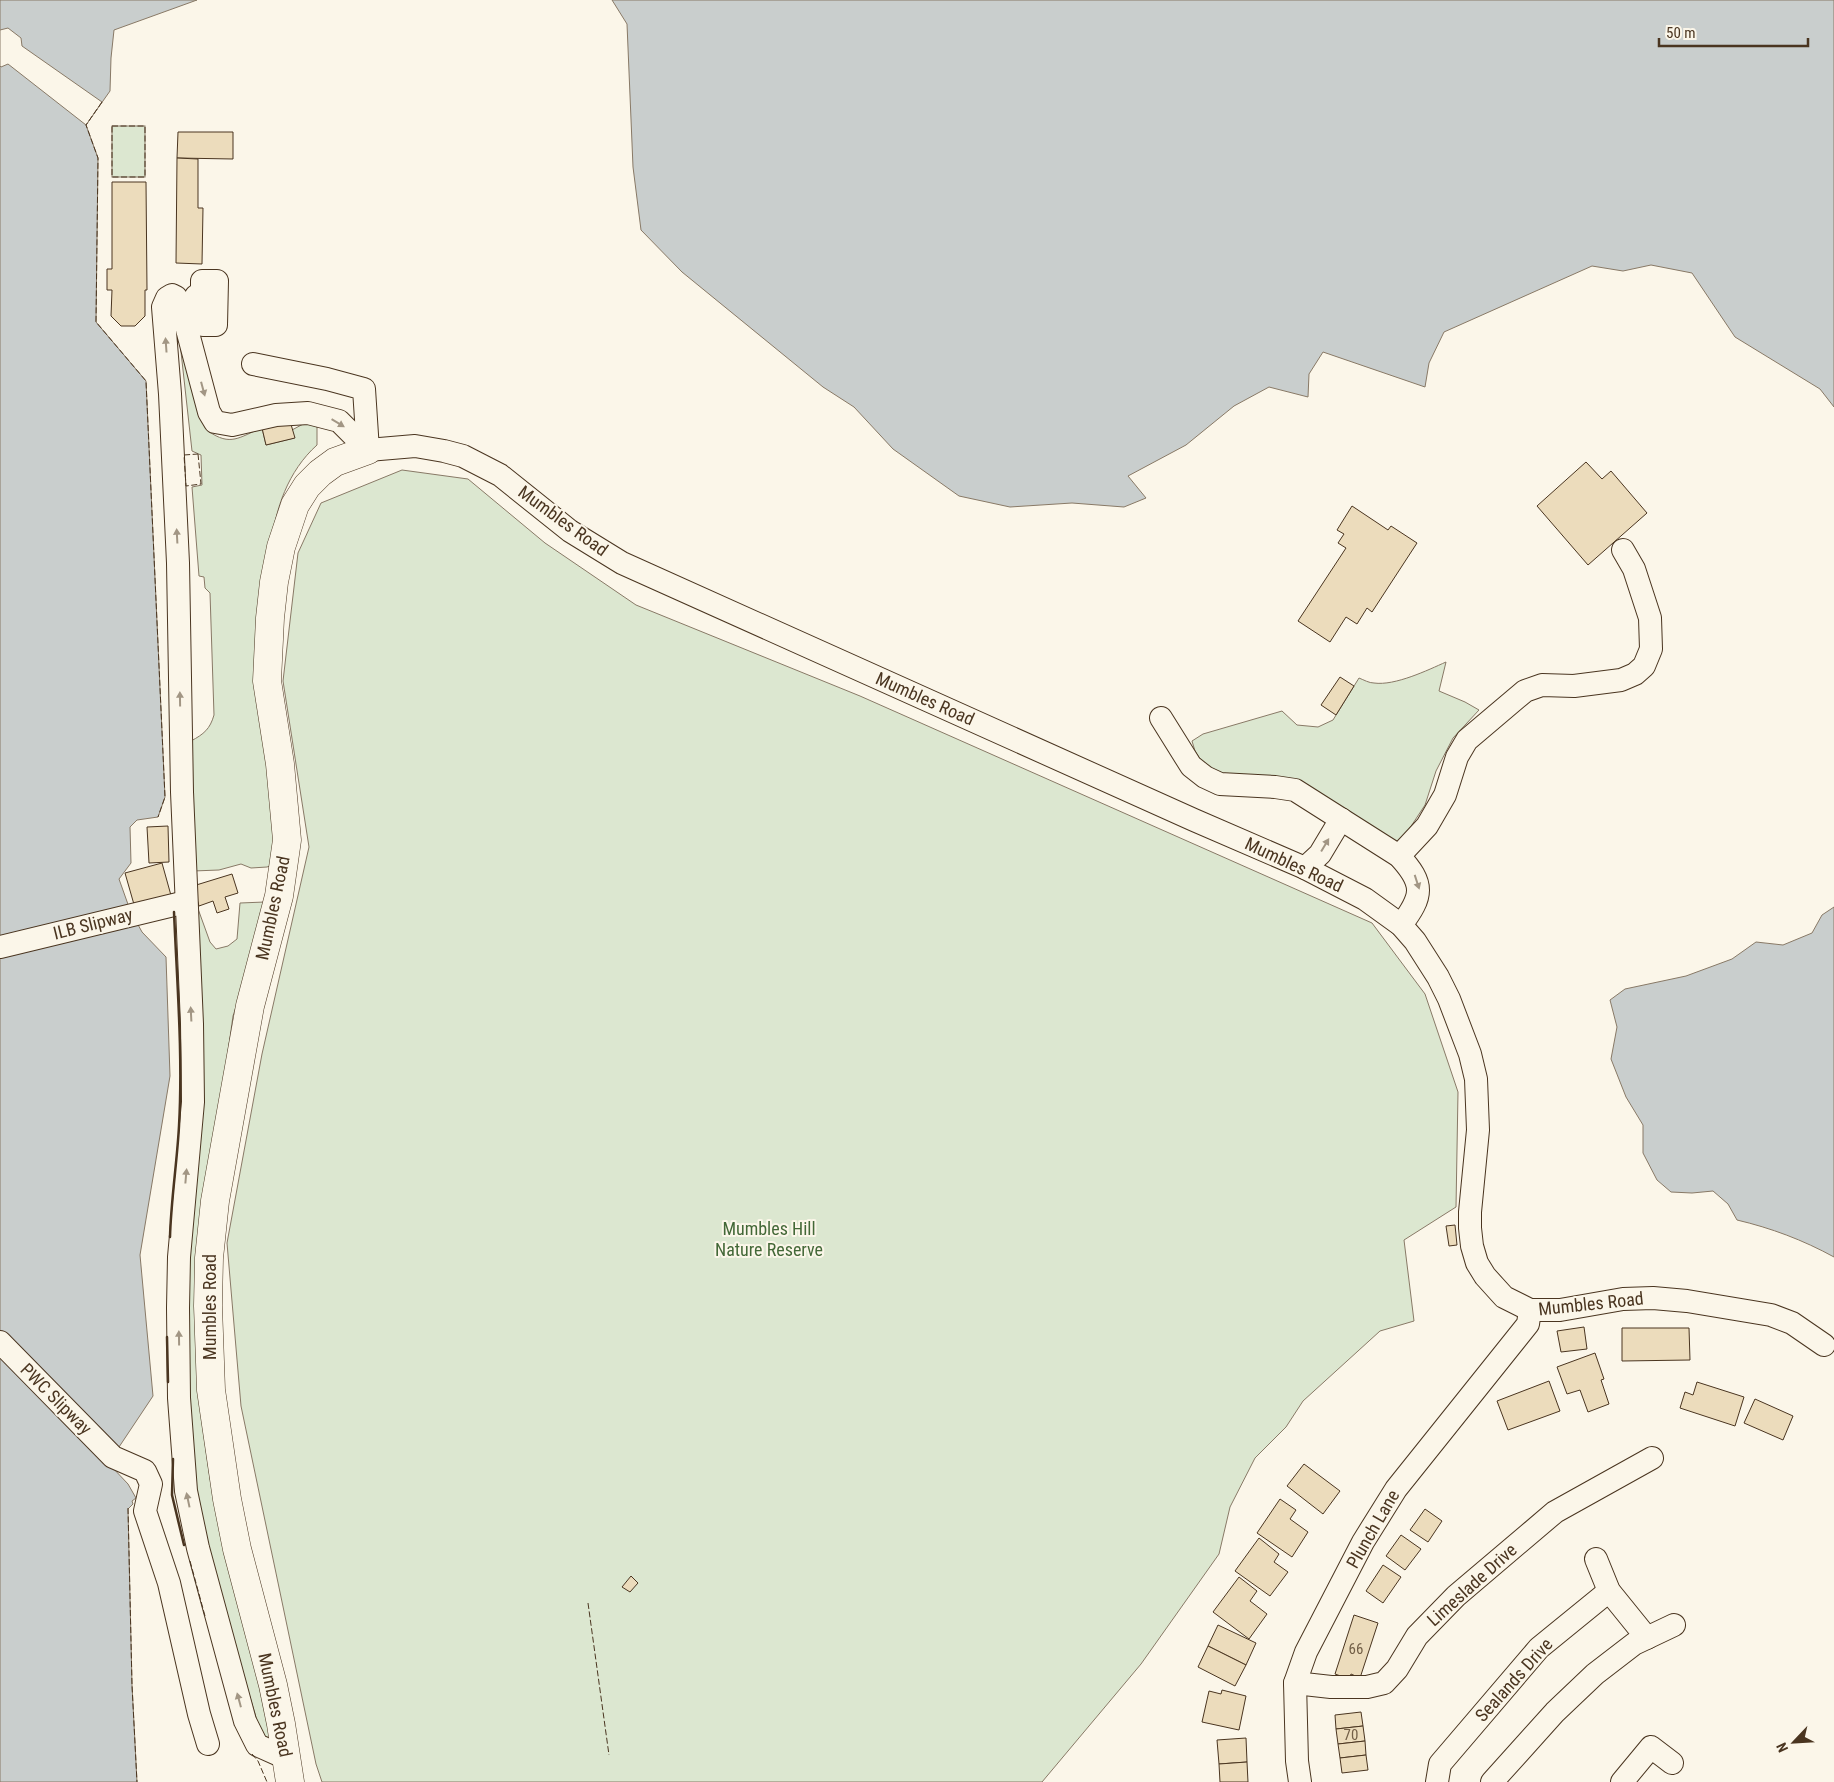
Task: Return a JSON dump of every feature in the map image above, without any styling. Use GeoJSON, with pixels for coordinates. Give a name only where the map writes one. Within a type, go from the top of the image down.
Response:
{"type":"FeatureCollection","features":[{"type":"Feature","properties":{"kind":"main road","name":"Mumbles Road"},"geometry":{"type":"LineString","coordinates":[[288,1770],[273,1685],[237,1549],[221,1459],[211,1390],[208,1306],[209,1258],[215,1201],[250,1006],[279,896],[287,840],[280,764],[266,681],[270,618],[277,565],[295,504],[307,486],[335,462],[368,450]]}},
{"type":"Feature","properties":{"kind":"street"},"geometry":{"type":"LineString","coordinates":[[288,1770],[257,1745],[245,1721],[198,1548],[186,1490],[180,1398],[178,1308],[179,1257],[192,1102],[192,1024],[182,792],[178,563],[170,394],[163,307],[167,298],[172,295],[180,303],[209,412],[215,422],[232,425],[276,415],[308,413],[339,421],[368,450]]}},
{"type":"Feature","properties":{"kind":"street"},"geometry":{"type":"LineString","coordinates":[[253,364],[327,379],[364,389],[368,450]]}},
{"type":"Feature","properties":{"kind":"street","name":"Mumbles Road"},"geometry":{"type":"LineString","coordinates":[[368,450],[415,446],[463,456],[500,474],[570,531],[622,563],[1305,868],[1365,899],[1401,925],[1415,941],[1438,977],[1449,999],[1470,1054],[1476,1086],[1478,1130],[1470,1228],[1472,1246],[1484,1276],[1504,1297],[1530,1310],[1560,1310],[1623,1299],[1653,1298],[1687,1301],[1771,1315],[1792,1323],[1824,1345]]}},
{"type":"Feature","properties":{"kind":"street"},"geometry":{"type":"LineString","coordinates":[[1399,856],[1427,826],[1445,795],[1457,757],[1467,740],[1525,691],[1542,685],[1574,686],[1622,680],[1644,666],[1651,649],[1650,618],[1634,569],[1623,550]]}},
{"type":"Feature","properties":{"kind":"street"},"geometry":{"type":"LineString","coordinates":[[1161,718],[1191,766],[1204,777],[1220,784],[1295,790],[1399,856],[1412,870],[1420,889],[1413,909],[1401,925]]}},
{"type":"Feature","properties":{"kind":"street"},"geometry":{"type":"LineString","coordinates":[[1305,868],[1320,854],[1341,819]]}},
{"type":"Feature","properties":{"kind":"street","name":"ILB Slipway"},"geometry":{"type":"LineString","coordinates":[[0,947],[186,902]]}},
{"type":"Feature","properties":{"kind":"street","name":"Plunch Lane"},"geometry":{"type":"LineString","coordinates":[[1300,1782],[1297,1761],[1295,1683],[1306,1652],[1381,1511],[1422,1455],[1528,1324],[1530,1310]]}},
{"type":"Feature","properties":{"kind":"street","name":"PWC Slipway"},"geometry":{"type":"LineString","coordinates":[[0,1342],[113,1456],[145,1471],[150,1484],[145,1511],[169,1583],[199,1714],[208,1744]]}},
{"type":"Feature","properties":{"kind":"street","name":"Limeslade Drive"},"geometry":{"type":"LineString","coordinates":[[1295,1683],[1331,1687],[1366,1687],[1384,1683],[1397,1669],[1417,1636],[1456,1596],[1555,1512],[1652,1458]]}},
{"type":"Feature","properties":{"kind":"street"},"geometry":{"type":"LineString","coordinates":[[1596,1558],[1609,1591],[1646,1638]]}},
{"type":"Feature","properties":{"kind":"street","name":"Sealands Drive"},"geometry":{"type":"LineString","coordinates":[[1437,1782],[1440,1764],[1539,1648],[1609,1591]]}},
{"type":"Feature","properties":{"kind":"street"},"geometry":{"type":"LineString","coordinates":[[1492,1782],[1555,1712],[1595,1674],[1634,1644],[1674,1625]]}},
{"type":"Feature","properties":{"kind":"street"},"geometry":{"type":"LineString","coordinates":[[1622,1782],[1651,1747],[1672,1762]]}},
{"type":"Feature","properties":{"kind":"green space"},"geometry":{"type":"Polygon","coordinates":[[[112,126],[145,126],[145,177],[112,177],[112,126]]]}},
{"type":"Feature","properties":{"kind":"green space"},"geometry":{"type":"Polygon","coordinates":[[[177,316],[208,431],[223,439],[235,439],[262,428],[266,445],[294,438],[292,430],[305,423],[317,424],[317,445],[298,467],[285,492],[276,519],[271,547],[278,863],[267,867],[251,868],[241,864],[219,870],[193,871],[191,741],[206,731],[214,715],[210,593],[205,588],[204,577],[199,576],[192,487],[202,485],[201,455],[192,451],[177,316]]]}},
{"type":"Feature","properties":{"kind":"green space","name":"Mumbles Hill Nature Reserve"},"geometry":{"type":"Polygon","coordinates":[[[402,470],[468,479],[545,543],[636,605],[860,696],[1372,923],[1425,994],[1458,1092],[1456,1207],[1404,1240],[1414,1321],[1380,1331],[1303,1401],[1286,1427],[1255,1458],[1230,1507],[1219,1554],[1141,1664],[1042,1782],[322,1782],[316,1764],[241,1406],[227,1243],[262,1054],[309,847],[283,681],[298,553],[321,503],[402,470]]]}},
{"type":"Feature","properties":{"kind":"green space"},"geometry":{"type":"Polygon","coordinates":[[[1446,662],[1439,691],[1479,710],[1453,738],[1436,771],[1425,805],[1400,843],[1390,841],[1261,783],[1207,770],[1195,751],[1192,741],[1203,734],[1282,711],[1297,725],[1318,727],[1333,720],[1359,678],[1372,683],[1392,682],[1411,677],[1446,662]]]}},
{"type":"Feature","properties":{"kind":"green space"},"geometry":{"type":"Polygon","coordinates":[[[265,902],[259,936],[233,1016],[226,1066],[200,1407],[210,1478],[234,1588],[254,1660],[271,1742],[263,1741],[223,1606],[191,1477],[185,1416],[197,906],[210,942],[216,949],[228,946],[237,939],[240,903],[265,902]]]}},
{"type":"Feature","properties":{"kind":"shaded area"},"geometry":{"type":"Polygon","coordinates":[[[0,0],[197,0],[114,30],[110,91],[86,125],[98,158],[96,322],[146,381],[165,797],[158,817],[137,820],[130,827],[131,863],[119,879],[130,910],[142,932],[166,957],[170,1076],[140,1255],[153,1396],[113,1456],[111,1466],[128,1484],[136,1498],[128,1509],[132,1685],[137,1782],[0,1782],[0,0]]]}},
{"type":"Feature","properties":{"kind":"shaded area"},"geometry":{"type":"Polygon","coordinates":[[[612,0],[1834,0],[1834,407],[1820,389],[1735,337],[1692,273],[1651,265],[1623,271],[1592,266],[1444,332],[1429,363],[1425,387],[1323,352],[1309,374],[1308,397],[1269,387],[1234,406],[1186,445],[1128,476],[1146,498],[1124,507],[1072,503],[1010,507],[959,496],[893,449],[854,407],[823,387],[682,272],[641,230],[633,167],[627,24],[612,0]]]}},
{"type":"Feature","properties":{"kind":"shaded area"},"geometry":{"type":"Polygon","coordinates":[[[1834,907],[1834,1257],[1787,1235],[1737,1220],[1728,1204],[1713,1191],[1671,1192],[1657,1180],[1643,1153],[1643,1125],[1626,1097],[1611,1059],[1617,1027],[1610,1000],[1625,989],[1686,976],[1732,959],[1756,942],[1783,945],[1812,933],[1822,915],[1834,907]]]}},
{"type":"Feature","properties":{"kind":"pier"},"geometry":{"type":"Polygon","coordinates":[[[8,28],[21,38],[22,46],[102,102],[86,125],[8,64],[0,66],[0,30],[8,28]]]}},
{"type":"Feature","properties":{"kind":"building"},"geometry":{"type":"Polygon","coordinates":[[[178,132],[233,132],[233,159],[177,158],[178,132]]]}},
{"type":"Feature","properties":{"kind":"building"},"geometry":{"type":"Polygon","coordinates":[[[177,158],[198,159],[198,208],[203,208],[202,264],[176,263],[177,158]]]}},
{"type":"Feature","properties":{"kind":"building"},"geometry":{"type":"Polygon","coordinates":[[[112,182],[146,182],[147,290],[145,290],[145,316],[135,326],[121,326],[111,316],[112,290],[107,290],[107,269],[112,269],[112,182]]]}},
{"type":"Feature","properties":{"kind":"building"},"geometry":{"type":"Polygon","coordinates":[[[290,421],[295,438],[266,445],[262,428],[290,421]]]}},
{"type":"Feature","properties":{"kind":"building"},"geometry":{"type":"Polygon","coordinates":[[[1586,462],[1602,479],[1611,471],[1647,513],[1588,565],[1537,506],[1586,462]]]}},
{"type":"Feature","properties":{"kind":"building"},"geometry":{"type":"Polygon","coordinates":[[[1352,506],[1388,530],[1391,526],[1417,543],[1372,612],[1367,608],[1357,624],[1346,617],[1330,642],[1298,621],[1346,548],[1338,543],[1344,534],[1337,530],[1352,506]]]}},
{"type":"Feature","properties":{"kind":"building"},"geometry":{"type":"Polygon","coordinates":[[[1340,677],[1354,686],[1336,715],[1321,705],[1340,677]]]}},
{"type":"Feature","properties":{"kind":"building"},"geometry":{"type":"Polygon","coordinates":[[[168,826],[169,862],[149,863],[147,827],[168,826]]]}},
{"type":"Feature","properties":{"kind":"building"},"geometry":{"type":"Polygon","coordinates":[[[162,863],[172,899],[135,908],[125,873],[162,863]]]}},
{"type":"Feature","properties":{"kind":"building"},"geometry":{"type":"Polygon","coordinates":[[[232,874],[238,893],[225,897],[229,909],[217,913],[213,901],[199,906],[193,886],[232,874]]]}},
{"type":"Feature","properties":{"kind":"building"},"geometry":{"type":"Polygon","coordinates":[[[1455,1225],[1457,1245],[1449,1246],[1446,1226],[1455,1225]]]}},
{"type":"Feature","properties":{"kind":"building"},"geometry":{"type":"Polygon","coordinates":[[[1584,1327],[1587,1349],[1561,1352],[1557,1331],[1584,1327]]]}},
{"type":"Feature","properties":{"kind":"building"},"geometry":{"type":"Polygon","coordinates":[[[1622,1328],[1689,1328],[1690,1360],[1622,1361],[1622,1328]]]}},
{"type":"Feature","properties":{"kind":"building"},"geometry":{"type":"Polygon","coordinates":[[[1595,1353],[1604,1379],[1601,1380],[1609,1404],[1588,1412],[1580,1390],[1567,1394],[1557,1367],[1595,1353]]]}},
{"type":"Feature","properties":{"kind":"building"},"geometry":{"type":"Polygon","coordinates":[[[1549,1381],[1560,1411],[1508,1430],[1497,1401],[1549,1381]]]}},
{"type":"Feature","properties":{"kind":"building"},"geometry":{"type":"Polygon","coordinates":[[[1697,1382],[1744,1397],[1735,1426],[1680,1408],[1685,1392],[1693,1395],[1697,1382]]]}},
{"type":"Feature","properties":{"kind":"building"},"geometry":{"type":"Polygon","coordinates":[[[1755,1399],[1793,1416],[1783,1440],[1744,1423],[1755,1399]]]}},
{"type":"Feature","properties":{"kind":"building"},"geometry":{"type":"Polygon","coordinates":[[[1304,1464],[1340,1491],[1323,1514],[1287,1486],[1304,1464]]]}},
{"type":"Feature","properties":{"kind":"building"},"geometry":{"type":"Polygon","coordinates":[[[1280,1499],[1296,1510],[1290,1519],[1308,1532],[1292,1557],[1257,1533],[1280,1499]]]}},
{"type":"Feature","properties":{"kind":"building"},"geometry":{"type":"Polygon","coordinates":[[[1425,1509],[1442,1521],[1428,1542],[1410,1530],[1425,1509]]]}},
{"type":"Feature","properties":{"kind":"building"},"geometry":{"type":"Polygon","coordinates":[[[1401,1535],[1421,1549],[1405,1570],[1386,1556],[1401,1535]]]}},
{"type":"Feature","properties":{"kind":"building"},"geometry":{"type":"Polygon","coordinates":[[[1259,1538],[1279,1554],[1274,1562],[1288,1572],[1270,1596],[1235,1571],[1259,1538]]]}},
{"type":"Feature","properties":{"kind":"building"},"geometry":{"type":"Polygon","coordinates":[[[1383,1565],[1401,1577],[1383,1603],[1366,1591],[1383,1565]]]}},
{"type":"Feature","properties":{"kind":"building"},"geometry":{"type":"Polygon","coordinates":[[[631,1576],[638,1583],[630,1592],[622,1587],[631,1576]]]}},
{"type":"Feature","properties":{"kind":"building"},"geometry":{"type":"Polygon","coordinates":[[[1239,1577],[1257,1591],[1250,1601],[1267,1614],[1249,1639],[1213,1612],[1239,1577]]]}},
{"type":"Feature","properties":{"kind":"building"},"geometry":{"type":"Polygon","coordinates":[[[1354,1615],[1378,1623],[1360,1678],[1351,1674],[1349,1679],[1335,1674],[1354,1615]]]}},
{"type":"Feature","properties":{"kind":"building"},"geometry":{"type":"Polygon","coordinates":[[[1218,1625],[1256,1643],[1246,1665],[1208,1646],[1218,1625]]]}},
{"type":"Feature","properties":{"kind":"building"},"geometry":{"type":"Polygon","coordinates":[[[1208,1646],[1246,1665],[1235,1686],[1198,1667],[1208,1646]]]}},
{"type":"Feature","properties":{"kind":"building"},"geometry":{"type":"Polygon","coordinates":[[[1222,1690],[1246,1696],[1239,1730],[1202,1722],[1209,1691],[1221,1694],[1222,1690]]]}},
{"type":"Feature","properties":{"kind":"building"},"geometry":{"type":"Polygon","coordinates":[[[1361,1712],[1363,1726],[1336,1729],[1335,1715],[1361,1712]]]}},
{"type":"Feature","properties":{"kind":"building"},"geometry":{"type":"Polygon","coordinates":[[[1363,1726],[1365,1741],[1338,1744],[1336,1729],[1363,1726]]]}},
{"type":"Feature","properties":{"kind":"building"},"geometry":{"type":"Polygon","coordinates":[[[1246,1738],[1247,1762],[1219,1764],[1217,1740],[1246,1738]]]}},
{"type":"Feature","properties":{"kind":"building"},"geometry":{"type":"Polygon","coordinates":[[[1365,1741],[1366,1755],[1340,1758],[1338,1744],[1365,1741]]]}},
{"type":"Feature","properties":{"kind":"building"},"geometry":{"type":"Polygon","coordinates":[[[1366,1755],[1368,1770],[1342,1773],[1340,1758],[1366,1755]]]}},
{"type":"Feature","properties":{"kind":"building"},"geometry":{"type":"Polygon","coordinates":[[[1247,1762],[1248,1782],[1220,1782],[1219,1764],[1247,1762]]]}},
{"type":"Feature","properties":{"kind":"fence"},"geometry":{"type":"LineString","coordinates":[[102,102],[86,125],[98,158],[96,322],[146,381],[165,797],[158,817]]}},
{"type":"Feature","properties":{"kind":"fence"},"geometry":{"type":"LineString","coordinates":[[112,126],[145,126],[145,177],[112,177],[112,126]]}},
{"type":"Feature","properties":{"kind":"fence"},"geometry":{"type":"LineString","coordinates":[[198,454],[201,484],[186,486],[184,455],[198,454]]}},
{"type":"Feature","properties":{"kind":"fence"},"geometry":{"type":"LineString","coordinates":[[128,1508],[132,1685],[137,1782]]}},
{"type":"Feature","properties":{"kind":"fence"},"geometry":{"type":"LineString","coordinates":[[190,1561],[205,1616]]}},
{"type":"Feature","properties":{"kind":"fence"},"geometry":{"type":"LineString","coordinates":[[588,1603],[609,1755]]}},
{"type":"Feature","properties":{"kind":"fence"},"geometry":{"type":"LineString","coordinates":[[252,1754],[258,1761],[267,1782]]}},
{"type":"Feature","properties":{"kind":"wall"},"geometry":{"type":"LineString","coordinates":[[170,1237],[180,1099],[179,1019],[174,912]]}},
{"type":"Feature","properties":{"kind":"wall"},"geometry":{"type":"LineString","coordinates":[[167,1337],[168,1382]]}},
{"type":"Feature","properties":{"kind":"wall"},"geometry":{"type":"LineString","coordinates":[[173,1459],[172,1495],[184,1545]]}}]}
